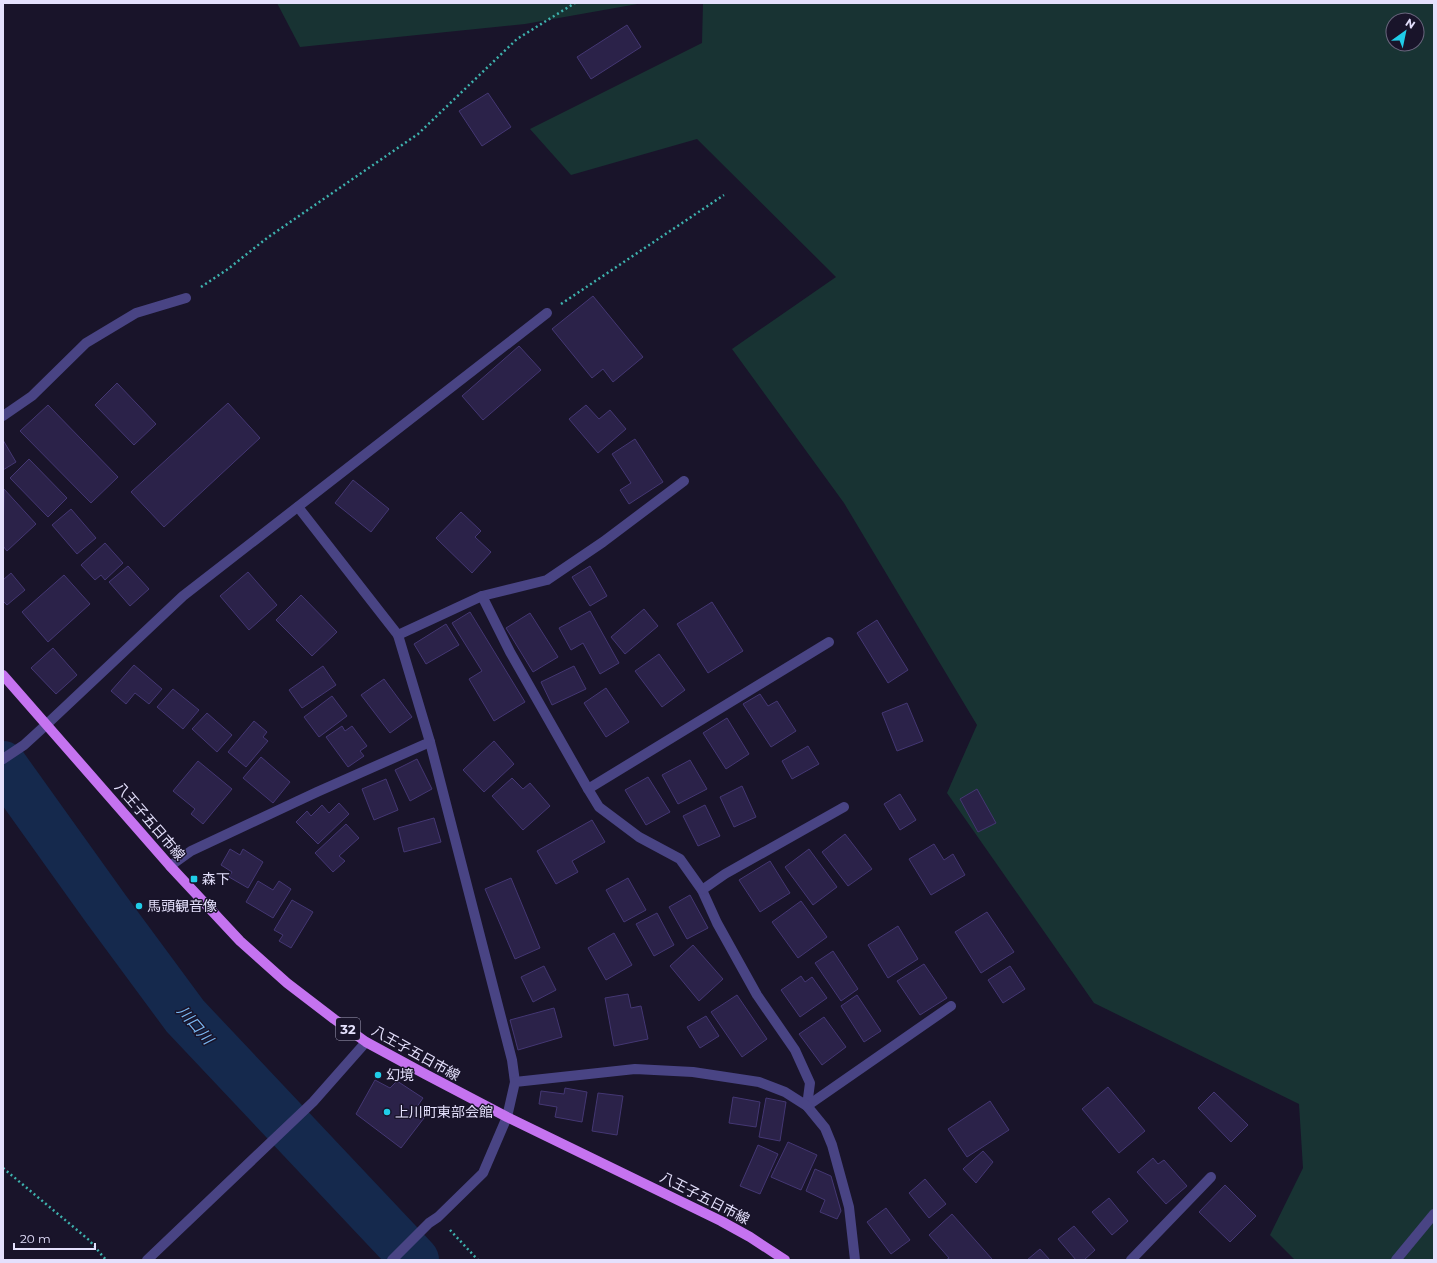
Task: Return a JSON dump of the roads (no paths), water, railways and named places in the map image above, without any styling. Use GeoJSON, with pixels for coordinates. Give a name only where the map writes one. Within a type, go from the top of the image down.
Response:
{"type":"FeatureCollection","features":[{"type":"Feature","properties":{"kind":"main road","name":"八王子五日市線"},"geometry":{"type":"LineString","coordinates":[[3,675],[48,724],[170,866],[240,941],[281,978],[334,1019],[366,1042],[425,1074],[507,1117],[721,1220],[750,1236],[785,1260]]}},
{"type":"Feature","properties":{"kind":"street"},"geometry":{"type":"LineString","coordinates":[[3,416],[32,396],[86,343],[136,313],[186,298]]}},
{"type":"Feature","properties":{"kind":"street"},"geometry":{"type":"LineString","coordinates":[[3,758],[24,745],[48,724],[183,596],[547,314]]}},
{"type":"Feature","properties":{"kind":"street"},"geometry":{"type":"LineString","coordinates":[[398,635],[482,596],[547,580],[603,542],[684,481]]}},
{"type":"Feature","properties":{"kind":"street"},"geometry":{"type":"LineString","coordinates":[[298,507],[398,635],[430,742],[512,1060],[515,1082],[507,1117],[482,1173],[392,1260]]}},
{"type":"Feature","properties":{"kind":"street"},"geometry":{"type":"LineString","coordinates":[[482,596],[510,652],[599,806],[639,837],[680,859],[702,890],[717,923],[757,995],[795,1050],[810,1083],[807,1106]]}},
{"type":"Feature","properties":{"kind":"street"},"geometry":{"type":"LineString","coordinates":[[588,789],[829,642]]}},
{"type":"Feature","properties":{"kind":"street"},"geometry":{"type":"LineString","coordinates":[[170,866],[191,851],[317,792],[430,742]]}},
{"type":"Feature","properties":{"kind":"street"},"geometry":{"type":"LineString","coordinates":[[702,890],[725,874],[844,807]]}},
{"type":"Feature","properties":{"kind":"street"},"geometry":{"type":"LineString","coordinates":[[807,1106],[951,1006]]}},
{"type":"Feature","properties":{"kind":"street"},"geometry":{"type":"LineString","coordinates":[[147,1260],[313,1102],[366,1042]]}},
{"type":"Feature","properties":{"kind":"street"},"geometry":{"type":"LineString","coordinates":[[515,1082],[635,1069],[693,1072],[759,1082],[785,1092],[807,1106],[825,1128],[832,1145],[849,1207],[855,1260]]}},
{"type":"Feature","properties":{"kind":"street"},"geometry":{"type":"LineString","coordinates":[[1131,1260],[1211,1177]]}},
{"type":"Feature","properties":{"kind":"street"},"geometry":{"type":"LineString","coordinates":[[1396,1260],[1434,1214]]}},
{"type":"Feature","properties":{"kind":"waterway","name":"川口川"},"geometry":{"type":"LineString","coordinates":[[3,765],[185,1016],[415,1260]]}},
{"type":"Feature","properties":{"kind":"place","name":"森下"},"geometry":{"type":"Point","coordinates":[194,879]}},
{"type":"Feature","properties":{"kind":"place","name":"馬頭観音像"},"geometry":{"type":"Point","coordinates":[139,906]}},
{"type":"Feature","properties":{"kind":"place","name":"幻境"},"geometry":{"type":"Point","coordinates":[378,1075]}},
{"type":"Feature","properties":{"kind":"place","name":"上川町東部会館"},"geometry":{"type":"Point","coordinates":[387,1112]}}]}
